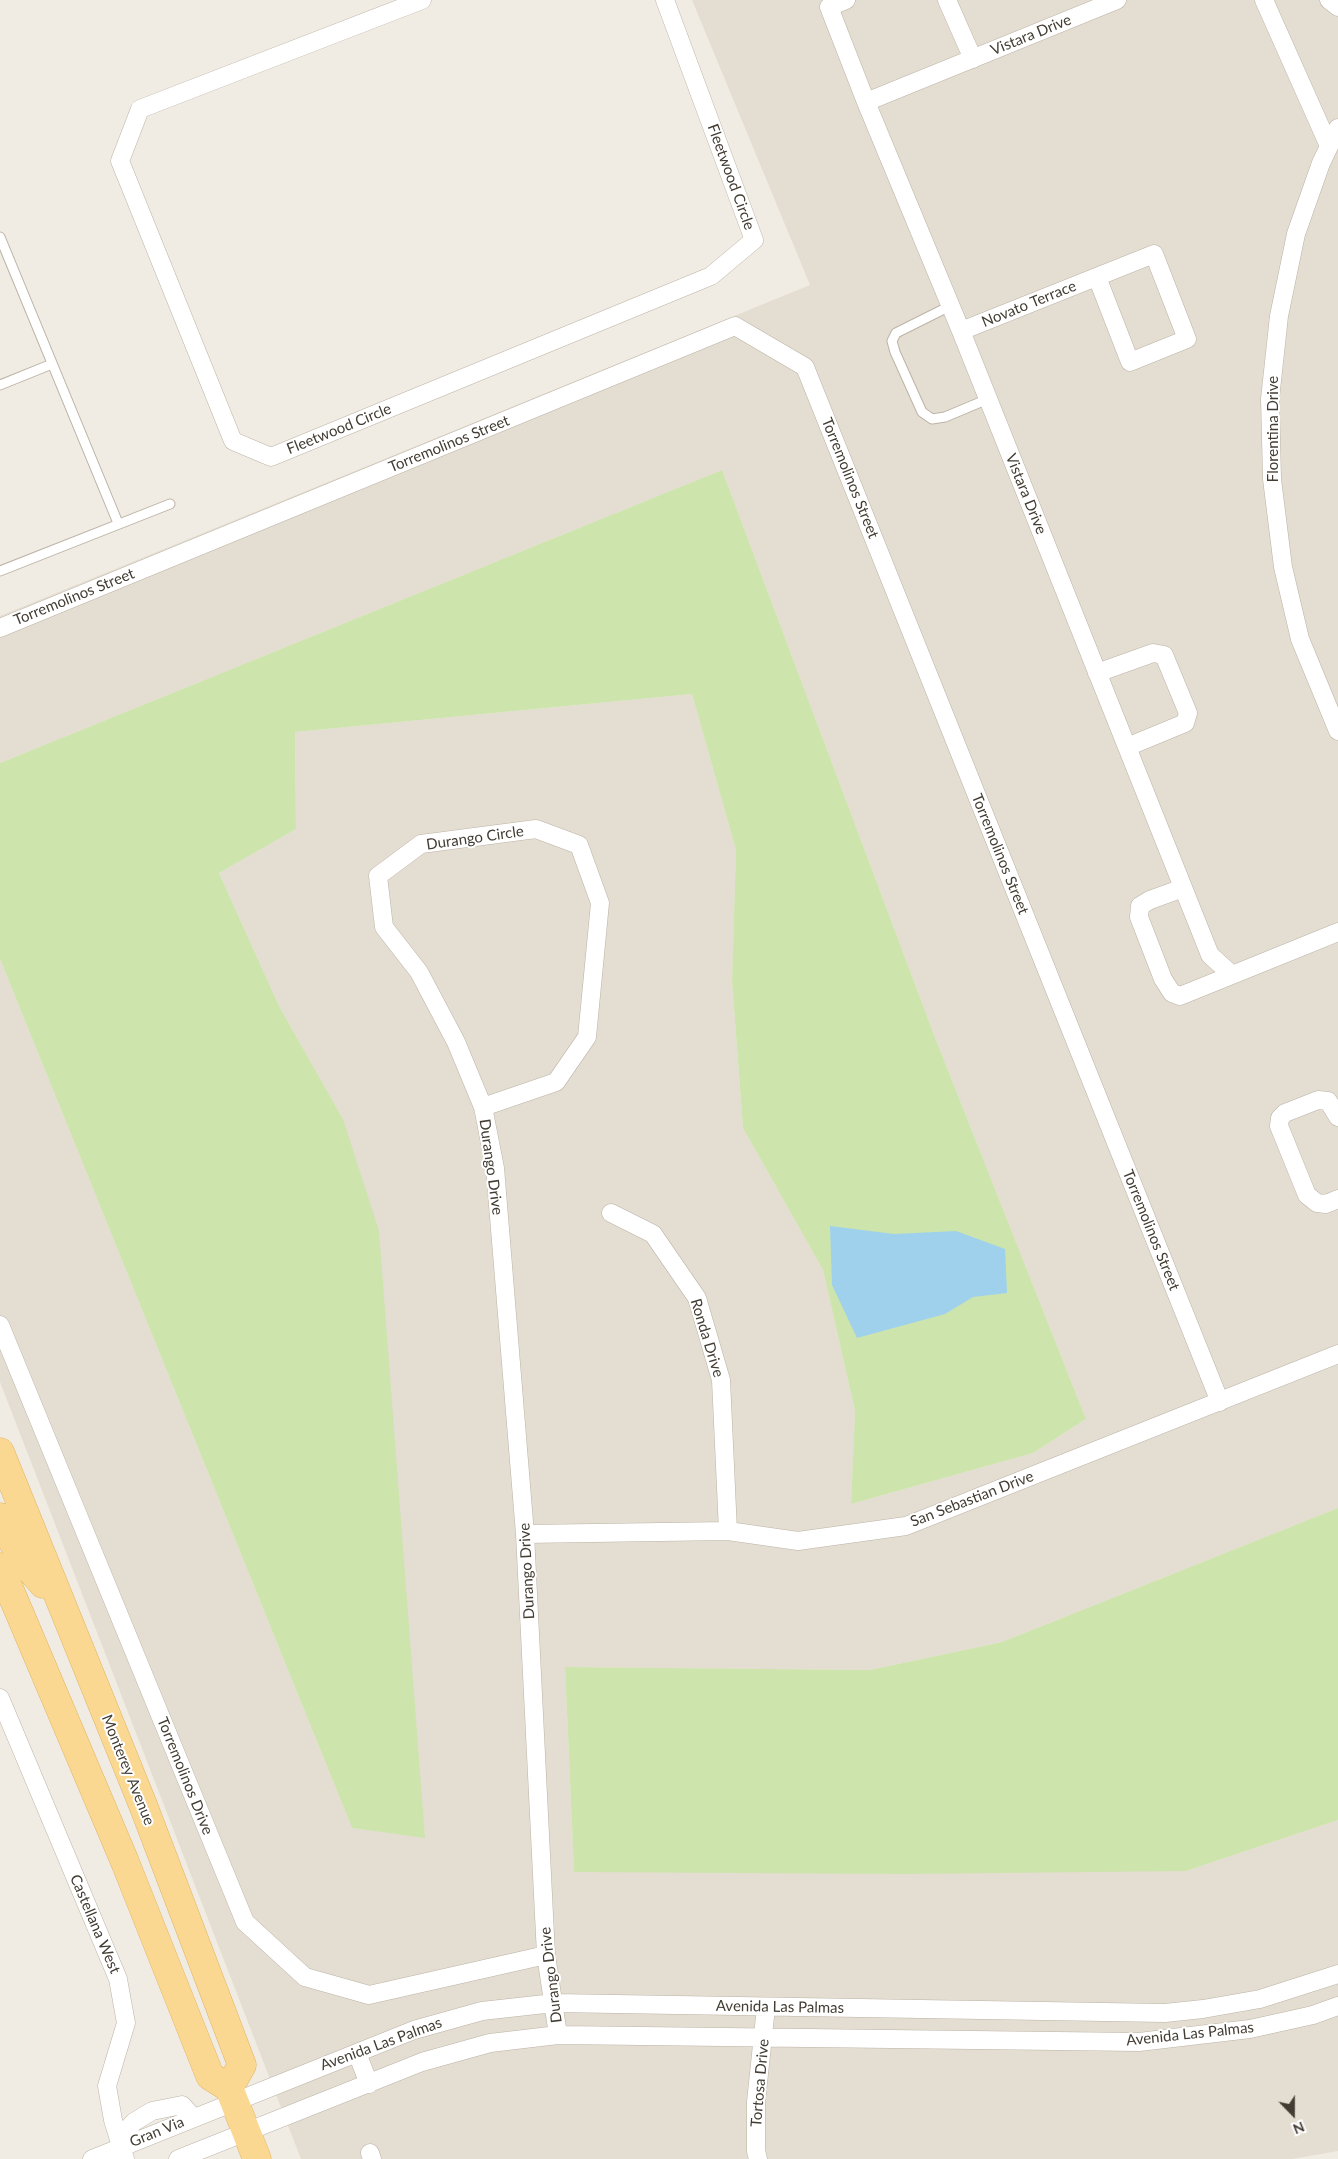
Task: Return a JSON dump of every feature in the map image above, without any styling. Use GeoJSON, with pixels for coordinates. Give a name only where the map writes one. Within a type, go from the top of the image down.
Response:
{"type":"FeatureCollection","features":[{"type":"Feature","properties":{"kind":"main road","name":"Monterey Avenue"},"geometry":{"type":"LineString","coordinates":[[0,1452],[143,1806],[242,2065],[231,2095]]}},
{"type":"Feature","properties":{"kind":"main road"},"geometry":{"type":"LineString","coordinates":[[0,1517],[22,1560],[61,1604]]}},
{"type":"Feature","properties":{"kind":"main road"},"geometry":{"type":"LineString","coordinates":[[0,1567],[125,1862],[210,2076],[231,2095],[256,2159]]}},
{"type":"Feature","properties":{"kind":"street","name":"Fleetwood Circle"},"geometry":{"type":"LineString","coordinates":[[422,0],[140,109],[120,161],[233,441],[271,457],[711,276],[754,240],[666,0]]}},
{"type":"Feature","properties":{"kind":"street","name":"Vistara Drive"},"geometry":{"type":"LineString","coordinates":[[846,0],[829,7],[866,102],[988,399],[1210,954],[1232,975]]}},
{"type":"Feature","properties":{"kind":"street","name":"Vistara Drive"},"geometry":{"type":"LineString","coordinates":[[947,0],[973,59]]}},
{"type":"Feature","properties":{"kind":"street","name":"Vistara Drive"},"geometry":{"type":"LineString","coordinates":[[866,102],[1117,0]]}},
{"type":"Feature","properties":{"kind":"street"},"geometry":{"type":"LineString","coordinates":[[1264,0],[1329,146]]}},
{"type":"Feature","properties":{"kind":"street"},"geometry":{"type":"LineString","coordinates":[[1329,0],[1338,6]]}},
{"type":"Feature","properties":{"kind":"street","name":"Florentina Drive"},"geometry":{"type":"LineString","coordinates":[[1338,128],[1320,163],[1296,234],[1278,316],[1270,409],[1272,479],[1283,567],[1300,639],[1338,731]]}},
{"type":"Feature","properties":{"kind":"street","name":"Novato Terrace"},"geometry":{"type":"LineString","coordinates":[[960,331],[1096,277],[1154,254],[1187,339],[1130,362],[1096,277]]}},
{"type":"Feature","properties":{"kind":"street","name":"Torremolinos Street"},"geometry":{"type":"LineString","coordinates":[[0,628],[735,326],[805,367],[1220,1402]]}},
{"type":"Feature","properties":{"kind":"street"},"geometry":{"type":"LineString","coordinates":[[1097,673],[1153,653],[1164,655],[1188,713],[1185,723],[1127,747]]}},
{"type":"Feature","properties":{"kind":"street","name":"Durango Circle"},"geometry":{"type":"LineString","coordinates":[[536,829],[579,845],[600,903],[587,1037],[556,1082],[483,1107],[456,1042],[419,972],[384,927],[378,876],[420,844],[536,829]]}},
{"type":"Feature","properties":{"kind":"street"},"geometry":{"type":"LineString","coordinates":[[1183,888],[1150,900],[1140,906],[1139,917],[1163,979],[1172,992],[1180,996],[1338,932]]}},
{"type":"Feature","properties":{"kind":"street"},"geometry":{"type":"LineString","coordinates":[[1338,1117],[1328,1101],[1318,1100],[1285,1113],[1280,1118],[1279,1126],[1307,1194],[1316,1203],[1326,1204],[1338,1199]]}},
{"type":"Feature","properties":{"kind":"street","name":"Durango Drive"},"geometry":{"type":"LineString","coordinates":[[483,1107],[495,1168],[525,1534],[546,1955],[558,2035]]}},
{"type":"Feature","properties":{"kind":"street","name":"Ronda Drive"},"geometry":{"type":"LineString","coordinates":[[611,1213],[654,1234],[697,1298],[721,1380],[728,1531]]}},
{"type":"Feature","properties":{"kind":"street","name":"Torremolinos Drive"},"geometry":{"type":"LineString","coordinates":[[0,1325],[245,1922],[305,1977],[369,1995],[546,1955]]}},
{"type":"Feature","properties":{"kind":"street","name":"San Sebastian Drive"},"geometry":{"type":"LineString","coordinates":[[525,1534],[728,1531],[798,1541],[906,1526],[1338,1354]]}},
{"type":"Feature","properties":{"kind":"street","name":"Castellana West"},"geometry":{"type":"LineString","coordinates":[[0,1698],[118,1979],[126,2023],[107,2086],[113,2120],[123,2153]]}},
{"type":"Feature","properties":{"kind":"street","name":"Avenida Las Palmas"},"geometry":{"type":"LineString","coordinates":[[231,2095],[357,2053],[444,2020],[482,2011],[554,2003],[1166,2013],[1260,1999],[1291,1991],[1338,1974]]}},
{"type":"Feature","properties":{"kind":"street","name":"Avenida Las Palmas"},"geometry":{"type":"LineString","coordinates":[[246,2133],[452,2052],[490,2043],[558,2035],[1139,2042],[1250,2030],[1313,2015],[1338,2006]]}},
{"type":"Feature","properties":{"kind":"street","name":"Tortosa Drive"},"geometry":{"type":"LineString","coordinates":[[758,2159],[756,2151],[756,2102],[766,2007]]}},
{"type":"Feature","properties":{"kind":"street"},"geometry":{"type":"LineString","coordinates":[[357,2053],[369,2084]]}},
{"type":"Feature","properties":{"kind":"street","name":"Gran Via"},"geometry":{"type":"LineString","coordinates":[[92,2159],[123,2153],[194,2117],[231,2095]]}},
{"type":"Feature","properties":{"kind":"street"},"geometry":{"type":"LineString","coordinates":[[178,2159],[198,2155],[246,2133]]}},
{"type":"Feature","properties":{"kind":"lane"},"geometry":{"type":"LineString","coordinates":[[0,237],[118,523]]}},
{"type":"Feature","properties":{"kind":"lane"},"geometry":{"type":"LineString","coordinates":[[950,306],[896,333],[892,341],[895,352],[922,412],[932,419],[945,417],[988,399]]}},
{"type":"Feature","properties":{"kind":"lane"},"geometry":{"type":"LineString","coordinates":[[0,385],[52,364]]}},
{"type":"Feature","properties":{"kind":"lane"},"geometry":{"type":"LineString","coordinates":[[0,571],[170,504]]}},
{"type":"Feature","properties":{"kind":"shaded area"},"geometry":{"type":"Polygon","coordinates":[[[692,0],[1338,0],[1338,1508],[1002,1642],[870,1670],[565,1667],[574,1871],[1186,1871],[1338,1820],[1338,2151],[1292,2159],[301,2159],[0,1382],[0,959],[352,1828],[424,1837],[343,1119],[279,1006],[219,873],[296,829],[295,732],[692,694],[736,850],[732,981],[743,1128],[823,1270],[855,1411],[851,1504],[1033,1453],[1086,1419],[936,1040],[722,470],[0,763],[0,616],[810,285],[692,0]]]}},
{"type":"Feature","properties":{"kind":"green space"},"geometry":{"type":"Polygon","coordinates":[[[722,470],[936,1040],[1086,1419],[1033,1453],[851,1504],[855,1411],[823,1270],[743,1128],[732,981],[736,850],[692,694],[295,732],[296,829],[219,873],[279,1006],[343,1119],[379,1231],[425,1838],[352,1828],[0,959],[0,763],[722,470]]]}},
{"type":"Feature","properties":{"kind":"green space"},"geometry":{"type":"Polygon","coordinates":[[[1338,1508],[1338,1820],[1186,1871],[905,1874],[574,1872],[565,1667],[870,1670],[1002,1642],[1338,1508]]]}},
{"type":"Feature","properties":{"kind":"water"},"geometry":{"type":"Polygon","coordinates":[[[830,1226],[894,1234],[956,1231],[1005,1249],[1007,1293],[973,1297],[945,1314],[857,1338],[832,1285],[830,1226]]]}}]}
